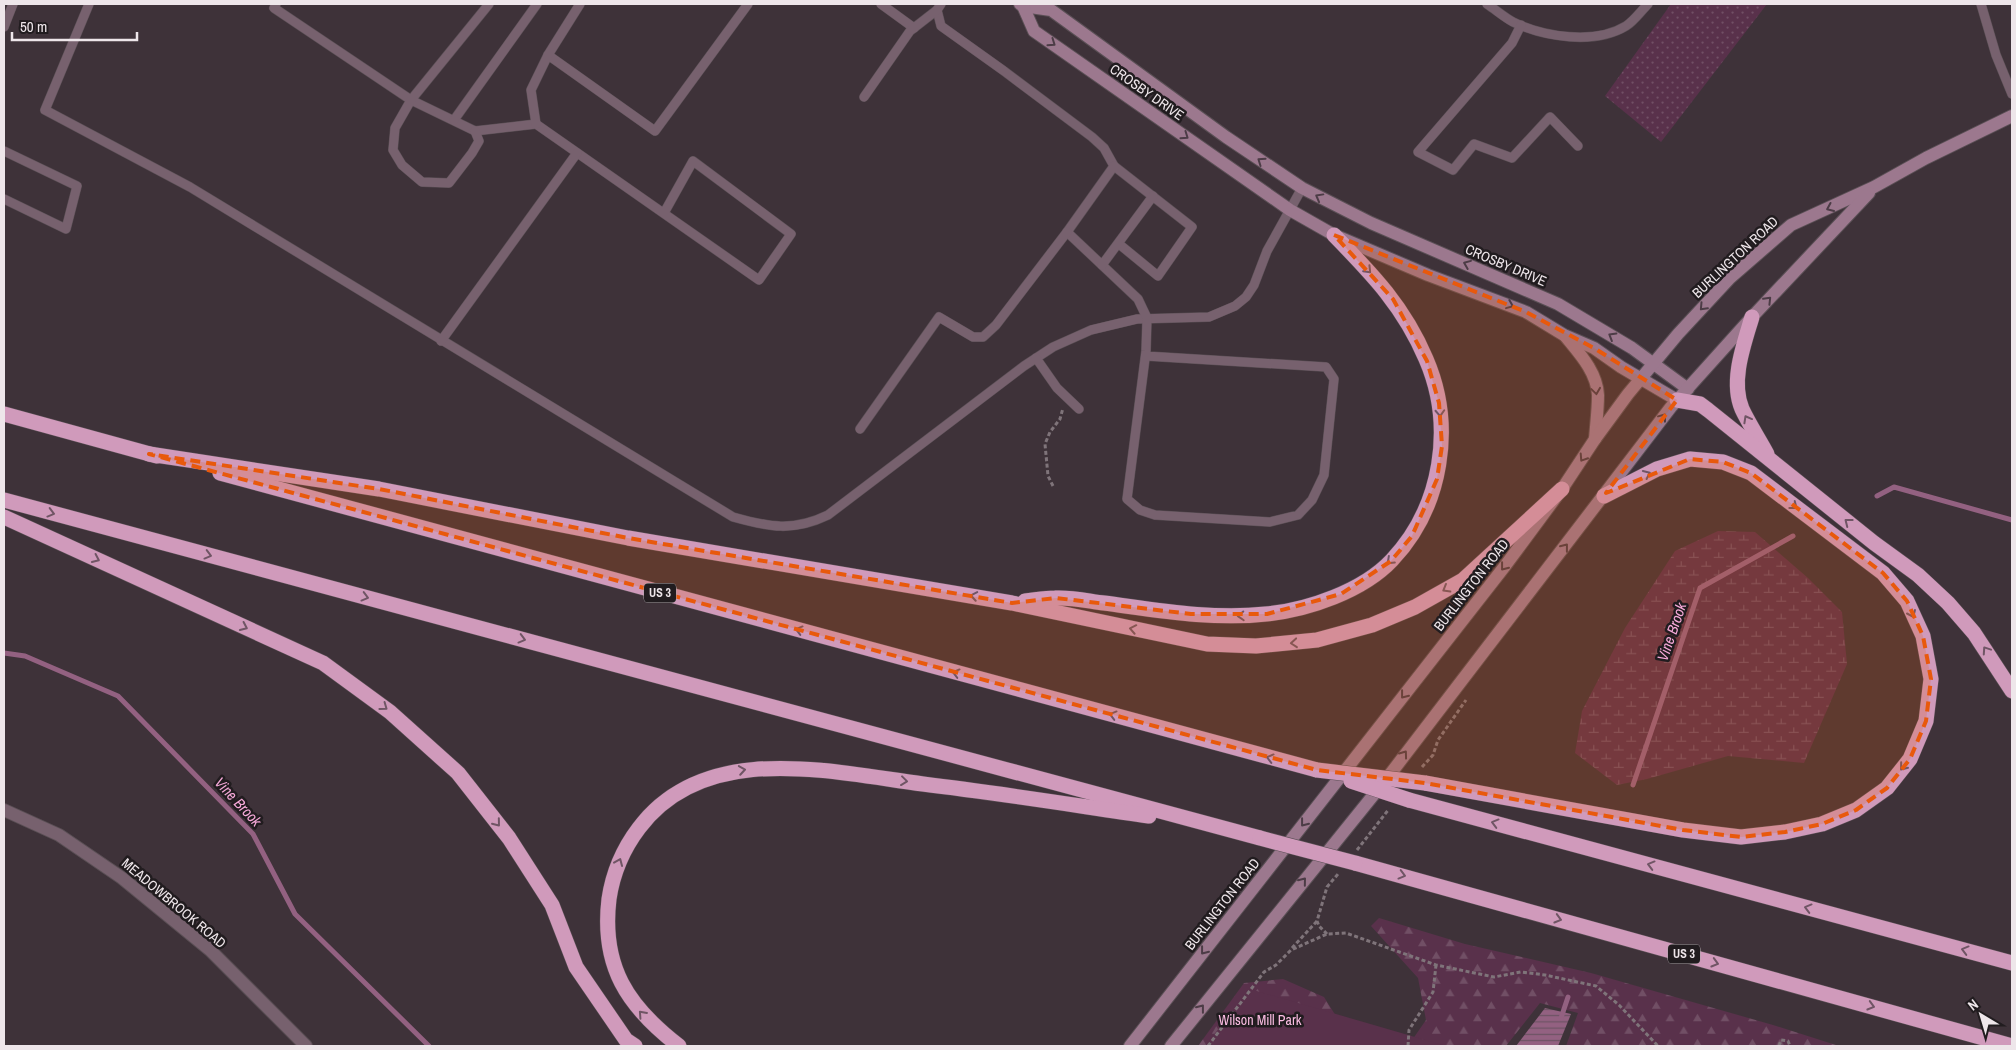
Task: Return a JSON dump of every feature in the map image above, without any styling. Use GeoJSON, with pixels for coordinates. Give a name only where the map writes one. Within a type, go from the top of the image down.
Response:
{"type":"FeatureCollection","features":[{"type":"Feature","properties":{"kind":"highway"},"geometry":{"type":"LineString","coordinates":[[1012,603],[1056,598],[1192,614],[1228,616],[1267,614],[1310,606],[1341,594],[1369,578],[1391,561],[1412,536],[1427,509],[1437,480],[1442,446],[1439,403],[1427,361],[1410,326],[1393,299],[1334,235]]}},
{"type":"Feature","properties":{"kind":"highway"},"geometry":{"type":"LineString","coordinates":[[1752,316],[1741,354],[1737,388],[1741,408],[1771,462]]}},
{"type":"Feature","properties":{"kind":"highway"},"geometry":{"type":"LineString","coordinates":[[1688,388],[1700,404],[1771,462],[1918,575],[1974,633],[2012,691]]}},
{"type":"Feature","properties":{"kind":"highway"},"geometry":{"type":"LineString","coordinates":[[1678,400],[1700,404]]}},
{"type":"Feature","properties":{"kind":"highway","name":"US 3"},"geometry":{"type":"LineString","coordinates":[[4,414],[1317,770],[1402,801],[2012,963]]}},
{"type":"Feature","properties":{"kind":"highway"},"geometry":{"type":"LineString","coordinates":[[149,454],[380,489],[628,538],[1012,603],[1207,644],[1256,646],[1317,640],[1372,625],[1415,607],[1463,580],[1562,489]]}},
{"type":"Feature","properties":{"kind":"highway"},"geometry":{"type":"LineString","coordinates":[[1317,770],[1422,778],[1683,830],[1741,838],[1785,832],[1822,824],[1856,810],[1887,788],[1910,759],[1926,721],[1931,679],[1923,636],[1907,601],[1883,573],[1751,472],[1723,462],[1690,459],[1657,469],[1604,496]]}},
{"type":"Feature","properties":{"kind":"highway","name":"US 3"},"geometry":{"type":"LineString","coordinates":[[4,500],[1215,826],[1353,860],[2012,1046]]}},
{"type":"Feature","properties":{"kind":"highway"},"geometry":{"type":"LineString","coordinates":[[4,517],[323,663],[390,712],[458,773],[509,838],[552,905],[576,967],[626,1040],[634,1046]]}},
{"type":"Feature","properties":{"kind":"highway"},"geometry":{"type":"LineString","coordinates":[[679,1046],[641,1014],[624,990],[609,953],[606,920],[612,879],[626,845],[648,815],[677,792],[712,777],[744,769],[797,768],[939,786],[1215,826]]}},
{"type":"Feature","properties":{"kind":"main road","name":"CROSBY DRIVE"},"geometry":{"type":"LineString","coordinates":[[1023,4],[1051,10],[1226,137],[1302,188],[1371,223],[1558,304],[1653,362],[1688,388]]}},
{"type":"Feature","properties":{"kind":"main road","name":"CROSBY DRIVE"},"geometry":{"type":"LineString","coordinates":[[1023,4],[1034,31],[1290,210],[1334,235],[1526,312],[1564,335],[1594,348],[1640,379],[1678,400]]}},
{"type":"Feature","properties":{"kind":"main road","name":"BURLINGTON ROAD"},"geometry":{"type":"LineString","coordinates":[[1130,1046],[1505,566],[1562,489],[1595,439],[1653,362],[1730,278],[1791,225],[1874,188],[1926,158],[2012,116]]}},
{"type":"Feature","properties":{"kind":"main road","name":"BURLINGTON ROAD"},"geometry":{"type":"LineString","coordinates":[[1171,1046],[1388,777],[1678,400],[1752,316],[1874,188]]}},
{"type":"Feature","properties":{"kind":"main road"},"geometry":{"type":"LineString","coordinates":[[1564,335],[1586,361],[1596,385],[1598,395],[1595,439]]}},
{"type":"Feature","properties":{"kind":"street","name":"MEADOWBROOK ROAD"},"geometry":{"type":"LineString","coordinates":[[4,810],[60,835],[122,878],[210,950],[306,1046]]}},
{"type":"Feature","properties":{"kind":"lane"},"geometry":{"type":"LineString","coordinates":[[4,26],[13,4]]}},
{"type":"Feature","properties":{"kind":"lane"},"geometry":{"type":"LineString","coordinates":[[89,4],[45,110],[190,187],[733,517],[763,525],[804,525],[828,515],[1053,347],[1091,330],[1147,318],[1209,317],[1235,306],[1246,297],[1254,285],[1268,251],[1302,188]]}},
{"type":"Feature","properties":{"kind":"lane"},"geometry":{"type":"LineString","coordinates":[[276,4],[274,8],[411,100],[475,130],[536,124],[759,280],[792,234],[693,161],[664,213]]}},
{"type":"Feature","properties":{"kind":"lane"},"geometry":{"type":"LineString","coordinates":[[475,130],[479,141],[449,183],[422,182],[402,165],[393,150],[395,128],[411,100],[489,4]]}},
{"type":"Feature","properties":{"kind":"lane"},"geometry":{"type":"LineString","coordinates":[[454,120],[537,4]]}},
{"type":"Feature","properties":{"kind":"lane"},"geometry":{"type":"LineString","coordinates":[[536,124],[531,90],[548,55],[580,4]]}},
{"type":"Feature","properties":{"kind":"lane"},"geometry":{"type":"LineString","coordinates":[[548,55],[655,131],[748,4]]}},
{"type":"Feature","properties":{"kind":"lane"},"geometry":{"type":"LineString","coordinates":[[881,4],[914,28]]}},
{"type":"Feature","properties":{"kind":"lane"},"geometry":{"type":"LineString","coordinates":[[1487,4],[1513,22],[1551,34],[1574,38],[1611,33],[1627,25],[1648,4]]}},
{"type":"Feature","properties":{"kind":"lane"},"geometry":{"type":"LineString","coordinates":[[1981,4],[1996,55],[2012,94]]}},
{"type":"Feature","properties":{"kind":"lane"},"geometry":{"type":"LineString","coordinates":[[864,97],[914,28],[939,7]]}},
{"type":"Feature","properties":{"kind":"lane"},"geometry":{"type":"LineString","coordinates":[[939,7],[941,26],[1092,137],[1104,148],[1114,166],[1192,227],[1158,276],[1119,244]]}},
{"type":"Feature","properties":{"kind":"lane"},"geometry":{"type":"LineString","coordinates":[[1522,24],[1512,43],[1418,152],[1453,170],[1474,144],[1512,158],[1550,117],[1578,146]]}},
{"type":"Feature","properties":{"kind":"lane"},"geometry":{"type":"LineString","coordinates":[[4,151],[76,186],[66,229],[4,199]]}},
{"type":"Feature","properties":{"kind":"lane"},"geometry":{"type":"LineString","coordinates":[[441,341],[577,153]]}},
{"type":"Feature","properties":{"kind":"lane"},"geometry":{"type":"LineString","coordinates":[[860,429],[939,317],[973,336],[983,337],[996,325],[1067,232],[1114,166]]}},
{"type":"Feature","properties":{"kind":"lane"},"geometry":{"type":"LineString","coordinates":[[1102,265],[1153,196]]}},
{"type":"Feature","properties":{"kind":"lane"},"geometry":{"type":"LineString","coordinates":[[1067,232],[1138,299],[1147,318],[1146,356],[1127,499],[1140,510],[1155,515],[1270,522],[1298,515],[1312,500],[1324,475],[1334,379],[1326,367],[1146,356]]}},
{"type":"Feature","properties":{"kind":"lane"},"geometry":{"type":"LineString","coordinates":[[1036,358],[1057,388],[1079,409]]}},
{"type":"Feature","properties":{"kind":"path"},"geometry":{"type":"LineString","coordinates":[[1052,486],[1048,476],[1045,444],[1050,432],[1060,419],[1068,399]]}},
{"type":"Feature","properties":{"kind":"path"},"geometry":{"type":"LineString","coordinates":[[1422,778],[1438,740],[1455,718],[1468,696]]}},
{"type":"Feature","properties":{"kind":"path"},"geometry":{"type":"LineString","coordinates":[[1353,860],[1402,801]]}},
{"type":"Feature","properties":{"kind":"path"},"geometry":{"type":"LineString","coordinates":[[1208,1046],[1264,972],[1276,965],[1317,921],[1328,887],[1340,872]]}},
{"type":"Feature","properties":{"kind":"path"},"geometry":{"type":"LineString","coordinates":[[1317,921],[1326,934]]}},
{"type":"Feature","properties":{"kind":"path"},"geometry":{"type":"LineString","coordinates":[[1291,950],[1326,934],[1346,933],[1436,965],[1494,977],[1521,972],[1596,986],[1619,1005],[1658,1046]]}},
{"type":"Feature","properties":{"kind":"path"},"geometry":{"type":"LineString","coordinates":[[1408,1046],[1409,1030],[1433,992],[1436,965]]}},
{"type":"Feature","properties":{"kind":"path"},"geometry":{"type":"LineString","coordinates":[[1779,1046],[1781,1040],[1788,1041],[1790,1046]]}},
{"type":"Feature","properties":{"kind":"highlighted area"},"geometry":{"type":"Polygon","coordinates":[[[1334,235],[1526,312],[1594,348],[1677,400],[1606,493],[1690,459],[1723,462],[1751,473],[1883,573],[1907,601],[1923,636],[1931,679],[1926,721],[1910,759],[1887,788],[1856,810],[1822,824],[1785,832],[1741,837],[1683,830],[1425,783],[1317,770],[149,454],[379,489],[628,538],[1012,603],[1056,598],[1191,614],[1267,614],[1341,594],[1391,561],[1412,536],[1437,479],[1442,446],[1439,403],[1427,361],[1393,299],[1334,235]]]}},
{"type":"Feature","properties":{"kind":"green space"},"geometry":{"type":"Polygon","coordinates":[[[1671,4],[1767,4],[1661,142],[1605,96],[1671,4]]]}},
{"type":"Feature","properties":{"kind":"green space"},"geometry":{"type":"Polygon","coordinates":[[[1718,531],[1755,532],[1808,578],[1842,612],[1847,664],[1804,763],[1728,756],[1647,779],[1617,785],[1575,753],[1582,711],[1625,628],[1675,551],[1718,531]]]}},
{"type":"Feature","properties":{"kind":"green space"},"geometry":{"type":"Polygon","coordinates":[[[1379,918],[1465,944],[1591,973],[1773,1025],[1839,1046],[1566,1046],[1578,1013],[1540,1003],[1506,1046],[1408,1046],[1426,1020],[1418,978],[1371,926],[1379,918]]]}},
{"type":"Feature","properties":{"kind":"green space","name":"Wilson Mill Park"},"geometry":{"type":"Polygon","coordinates":[[[1283,979],[1324,997],[1339,1021],[1338,1046],[1198,1046],[1244,983],[1283,979]]]}},
{"type":"Feature","properties":{"kind":"green space","name":"Wilson Mill Park"},"geometry":{"type":"Polygon","coordinates":[[[1250,989],[1446,1046],[1205,1046],[1250,989]]]}},
{"type":"Feature","properties":{"kind":"shaded area"},"geometry":{"type":"Polygon","coordinates":[[[1545,1008],[1571,1014],[1558,1046],[1516,1046],[1545,1008]]]}},
{"type":"Feature","properties":{"kind":"waterway","name":"Vine Brook"},"geometry":{"type":"LineString","coordinates":[[1877,496],[1894,487],[2012,520]]}},
{"type":"Feature","properties":{"kind":"waterway","name":"Vine Brook"},"geometry":{"type":"LineString","coordinates":[[1633,785],[1700,588],[1793,536]]}},
{"type":"Feature","properties":{"kind":"waterway","name":"Vine Brook"},"geometry":{"type":"LineString","coordinates":[[4,653],[25,656],[118,696],[253,834],[295,914],[429,1046]]}},
{"type":"Feature","properties":{"kind":"waterway","name":"Vine Brook"},"geometry":{"type":"LineString","coordinates":[[1561,1018],[1568,997]]}}]}
